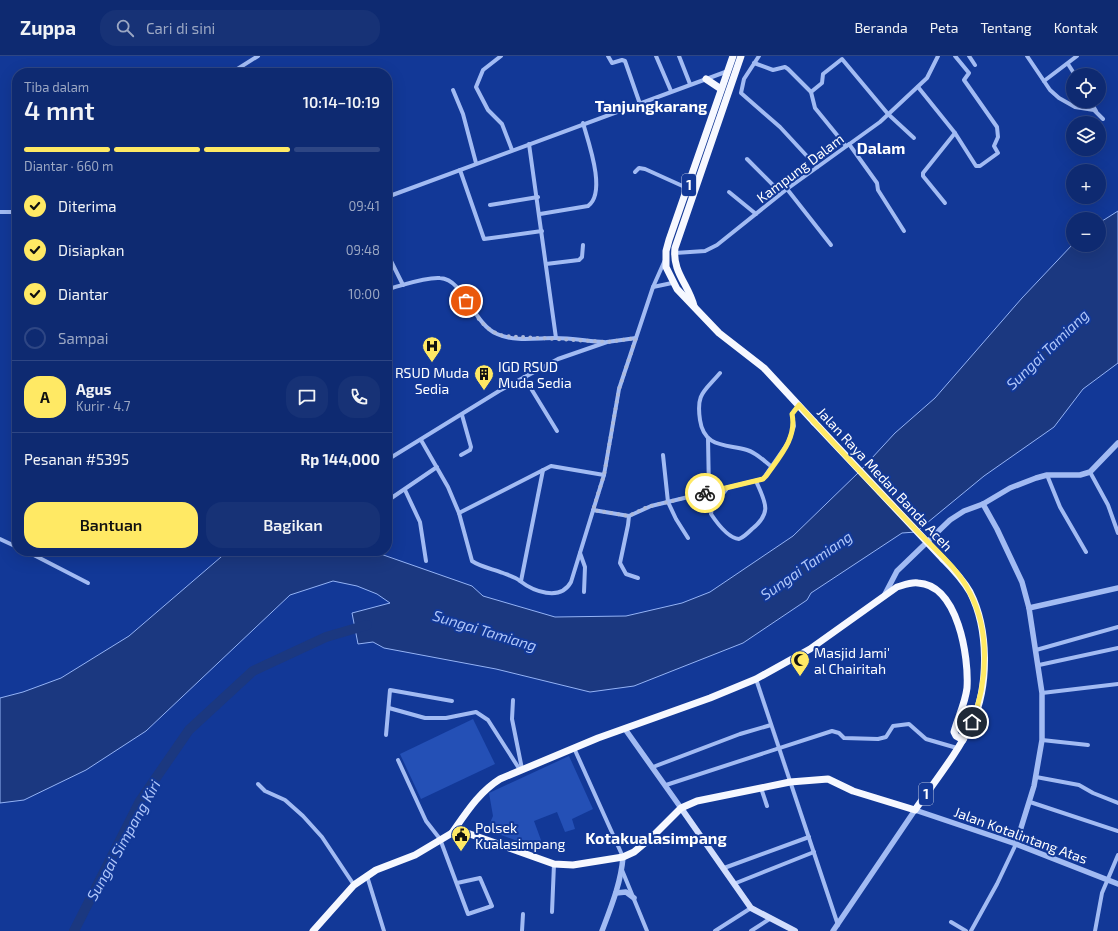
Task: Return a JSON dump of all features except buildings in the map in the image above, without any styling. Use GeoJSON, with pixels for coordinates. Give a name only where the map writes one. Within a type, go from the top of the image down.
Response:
{"type":"FeatureCollection","features":[{"type":"Feature","properties":{"kind":"highway","name":"Jalan Raya Medan Banda Aceh"},"geometry":{"type":"LineString","coordinates":[[733,56],[669,240],[665,260],[668,273],[672,283],[683,297],[694,306],[719,333],[764,368],[943,559],[970,593],[979,616],[984,641],[981,695],[974,717],[963,740],[915,810]]}},
{"type":"Feature","properties":{"kind":"highway","name":"Jalan Raya Medan Banda Aceh"},"geometry":{"type":"LineString","coordinates":[[694,306],[677,271],[674,252],[684,219],[741,56]]}},
{"type":"Feature","properties":{"kind":"highway"},"geometry":{"type":"LineString","coordinates":[[706,79],[721,89]]}},
{"type":"Feature","properties":{"kind":"highway"},"geometry":{"type":"LineString","coordinates":[[704,138],[712,141]]}},
{"type":"Feature","properties":{"kind":"highway"},"geometry":{"type":"LineString","coordinates":[[452,833],[473,802],[489,786],[521,769],[710,698],[756,679],[810,649],[897,588],[918,582],[934,588],[946,600],[958,626],[967,661],[967,689],[954,732],[956,736],[963,740]]}},
{"type":"Feature","properties":{"kind":"highway","name":"1"},"geometry":{"type":"LineString","coordinates":[[313,931],[354,885],[376,870],[415,855],[452,833],[467,832],[554,864],[574,865],[623,857],[634,852],[653,836],[681,808],[702,799],[790,782],[828,779],[854,791],[915,810]]}},
{"type":"Feature","properties":{"kind":"highway"},"geometry":{"type":"LineString","coordinates":[[461,819],[467,832]]}},
{"type":"Feature","properties":{"kind":"main road"},"geometry":{"type":"LineString","coordinates":[[681,808],[736,883],[751,908],[795,931]]}},
{"type":"Feature","properties":{"kind":"street"},"geometry":{"type":"LineString","coordinates":[[239,68],[258,56]]}},
{"type":"Feature","properties":{"kind":"street"},"geometry":{"type":"LineString","coordinates":[[501,56],[483,70],[476,88],[488,110],[500,121],[512,150]]}},
{"type":"Feature","properties":{"kind":"street"},"geometry":{"type":"LineString","coordinates":[[608,56],[612,64],[622,60],[625,61],[640,104]]}},
{"type":"Feature","properties":{"kind":"street"},"geometry":{"type":"LineString","coordinates":[[656,56],[671,91]]}},
{"type":"Feature","properties":{"kind":"street"},"geometry":{"type":"LineString","coordinates":[[678,56],[690,84]]}},
{"type":"Feature","properties":{"kind":"street"},"geometry":{"type":"LineString","coordinates":[[759,56],[744,79],[741,90],[742,94],[780,127],[817,167]]}},
{"type":"Feature","properties":{"kind":"street","name":"Kampung Dalam"},"geometry":{"type":"LineString","coordinates":[[674,252],[709,250],[787,188],[848,145],[888,114],[927,78],[938,56]]}},
{"type":"Feature","properties":{"kind":"street"},"geometry":{"type":"LineString","coordinates":[[918,87],[955,133],[977,167],[998,152],[994,146],[998,137],[998,127],[964,80],[968,72],[955,56]]}},
{"type":"Feature","properties":{"kind":"street"},"geometry":{"type":"LineString","coordinates":[[969,56],[975,65]]}},
{"type":"Feature","properties":{"kind":"street"},"geometry":{"type":"LineString","coordinates":[[1027,56],[1050,90],[1063,101],[1075,107],[1096,111]]}},
{"type":"Feature","properties":{"kind":"street"},"geometry":{"type":"LineString","coordinates":[[1044,81],[1077,56]]}},
{"type":"Feature","properties":{"kind":"street"},"geometry":{"type":"LineString","coordinates":[[811,92],[822,84],[824,74],[842,59],[888,114],[914,138]]}},
{"type":"Feature","properties":{"kind":"street"},"geometry":{"type":"LineString","coordinates":[[754,63],[773,70],[788,68],[811,92],[814,99],[814,107],[848,145],[876,181],[878,190],[904,231]]}},
{"type":"Feature","properties":{"kind":"street"},"geometry":{"type":"LineString","coordinates":[[1068,64],[1071,68]]}},
{"type":"Feature","properties":{"kind":"street"},"geometry":{"type":"LineString","coordinates":[[392,195],[728,70]]}},
{"type":"Feature","properties":{"kind":"street"},"geometry":{"type":"LineString","coordinates":[[734,76],[744,79]]}},
{"type":"Feature","properties":{"kind":"street"},"geometry":{"type":"LineString","coordinates":[[453,90],[462,114],[476,163]]}},
{"type":"Feature","properties":{"kind":"street"},"geometry":{"type":"LineString","coordinates":[[1094,108],[1100,116]]}},
{"type":"Feature","properties":{"kind":"street"},"geometry":{"type":"LineString","coordinates":[[540,214],[583,207],[590,205],[594,201],[596,183],[595,169],[583,123]]}},
{"type":"Feature","properties":{"kind":"street"},"geometry":{"type":"LineString","coordinates":[[944,203],[923,176],[923,173],[955,133]]}},
{"type":"Feature","properties":{"kind":"street"},"geometry":{"type":"LineString","coordinates":[[529,144],[538,197],[556,338]]}},
{"type":"Feature","properties":{"kind":"street"},"geometry":{"type":"LineString","coordinates":[[747,159],[781,193]]}},
{"type":"Feature","properties":{"kind":"street"},"geometry":{"type":"LineString","coordinates":[[635,172],[639,168],[644,169],[688,188]]}},
{"type":"Feature","properties":{"kind":"street"},"geometry":{"type":"LineString","coordinates":[[460,170],[483,239],[542,231]]}},
{"type":"Feature","properties":{"kind":"street"},"geometry":{"type":"LineString","coordinates":[[787,188],[831,244]]}},
{"type":"Feature","properties":{"kind":"street"},"geometry":{"type":"LineString","coordinates":[[729,192],[756,214]]}},
{"type":"Feature","properties":{"kind":"street"},"geometry":{"type":"LineString","coordinates":[[490,205],[538,197]]}},
{"type":"Feature","properties":{"kind":"street"},"geometry":{"type":"LineString","coordinates":[[0,212],[12,212]]}},
{"type":"Feature","properties":{"kind":"street"},"geometry":{"type":"LineString","coordinates":[[546,264],[579,260],[582,257],[583,245]]}},
{"type":"Feature","properties":{"kind":"street"},"geometry":{"type":"LineString","coordinates":[[421,440],[448,487],[459,513],[472,561],[521,581],[540,592],[554,593],[565,590],[571,582],[604,475],[619,389],[653,287],[665,260]]}},
{"type":"Feature","properties":{"kind":"street"},"geometry":{"type":"LineString","coordinates":[[392,263],[403,285]]}},
{"type":"Feature","properties":{"kind":"street"},"geometry":{"type":"LineString","coordinates":[[392,288],[431,278],[448,280],[457,287],[479,320],[490,330],[505,336],[526,339],[556,338],[607,342]]}},
{"type":"Feature","properties":{"kind":"street"},"geometry":{"type":"LineString","coordinates":[[653,287],[672,283]]}},
{"type":"Feature","properties":{"kind":"street"},"geometry":{"type":"LineString","coordinates":[[392,457],[524,377],[566,355],[607,342],[636,338]]}},
{"type":"Feature","properties":{"kind":"street"},"geometry":{"type":"LineString","coordinates":[[720,373],[700,397],[698,402],[701,428],[708,438],[719,445],[748,450],[758,455],[772,467]]}},
{"type":"Feature","properties":{"kind":"street"},"geometry":{"type":"LineString","coordinates":[[524,377],[557,431]]}},
{"type":"Feature","properties":{"kind":"street"},"geometry":{"type":"LineString","coordinates":[[593,510],[629,516],[647,507],[756,481],[766,476],[788,443],[794,426],[792,414],[799,405]]}},
{"type":"Feature","properties":{"kind":"street"},"geometry":{"type":"LineString","coordinates":[[461,455],[470,450],[471,447],[462,415]]}},
{"type":"Feature","properties":{"kind":"street"},"geometry":{"type":"LineString","coordinates":[[708,438],[709,492]]}},
{"type":"Feature","properties":{"kind":"street"},"geometry":{"type":"LineString","coordinates":[[884,596],[897,570],[943,525],[960,514],[983,504],[1010,488],[1047,475],[1080,475],[1090,472],[1118,443]]}},
{"type":"Feature","properties":{"kind":"street"},"geometry":{"type":"LineString","coordinates":[[663,455],[668,502],[676,519],[688,538]]}},
{"type":"Feature","properties":{"kind":"street"},"geometry":{"type":"LineString","coordinates":[[459,513],[553,466],[604,475]]}},
{"type":"Feature","properties":{"kind":"street"},"geometry":{"type":"LineString","coordinates":[[392,498],[437,468]]}},
{"type":"Feature","properties":{"kind":"street"},"geometry":{"type":"LineString","coordinates":[[521,581],[543,470]]}},
{"type":"Feature","properties":{"kind":"street"},"geometry":{"type":"LineString","coordinates":[[1090,472],[1108,505],[1118,533]]}},
{"type":"Feature","properties":{"kind":"street"},"geometry":{"type":"LineString","coordinates":[[1047,475],[1060,507],[1086,552]]}},
{"type":"Feature","properties":{"kind":"street"},"geometry":{"type":"LineString","coordinates":[[728,487],[712,508],[711,514],[722,528],[735,538],[739,539],[758,524],[765,516],[764,501],[756,481]]}},
{"type":"Feature","properties":{"kind":"street"},"geometry":{"type":"LineString","coordinates":[[405,490],[420,522],[426,561]]}},
{"type":"Feature","properties":{"kind":"street"},"geometry":{"type":"LineString","coordinates":[[971,931],[997,884],[1016,844],[1030,802],[1042,740],[1042,692],[1029,608],[1018,571],[983,504]]}},
{"type":"Feature","properties":{"kind":"street"},"geometry":{"type":"LineString","coordinates":[[629,516],[620,563],[626,574],[638,578]]}},
{"type":"Feature","properties":{"kind":"street"},"geometry":{"type":"LineString","coordinates":[[0,539],[12,545]]}},
{"type":"Feature","properties":{"kind":"street"},"geometry":{"type":"LineString","coordinates":[[580,553],[585,567],[584,592]]}},
{"type":"Feature","properties":{"kind":"street"},"geometry":{"type":"LineString","coordinates":[[36,556],[88,583]]}},
{"type":"Feature","properties":{"kind":"street"},"geometry":{"type":"LineString","coordinates":[[1029,608],[1118,588]]}},
{"type":"Feature","properties":{"kind":"street"},"geometry":{"type":"LineString","coordinates":[[1036,650],[1118,627]]}},
{"type":"Feature","properties":{"kind":"street"},"geometry":{"type":"LineString","coordinates":[[1039,665],[1118,648]]}},
{"type":"Feature","properties":{"kind":"street"},"geometry":{"type":"LineString","coordinates":[[756,679],[838,924]]}},
{"type":"Feature","properties":{"kind":"street"},"geometry":{"type":"LineString","coordinates":[[1042,692],[1118,684]]}},
{"type":"Feature","properties":{"kind":"street"},"geometry":{"type":"LineString","coordinates":[[386,735],[389,692],[392,690],[452,701]]}},
{"type":"Feature","properties":{"kind":"street"},"geometry":{"type":"LineString","coordinates":[[513,700],[512,719],[521,769]]}},
{"type":"Feature","properties":{"kind":"street"},"geometry":{"type":"LineString","coordinates":[[389,708],[425,718],[446,718],[476,712],[482,714],[488,720],[521,769]]}},
{"type":"Feature","properties":{"kind":"street"},"geometry":{"type":"LineString","coordinates":[[653,767],[740,734],[771,724]]}},
{"type":"Feature","properties":{"kind":"street"},"geometry":{"type":"LineString","coordinates":[[666,785],[832,731],[839,733],[843,737],[882,739],[888,736],[893,726],[909,724],[926,739],[957,748]]}},
{"type":"Feature","properties":{"kind":"street"},"geometry":{"type":"LineString","coordinates":[[625,729],[681,808]]}},
{"type":"Feature","properties":{"kind":"street"},"geometry":{"type":"LineString","coordinates":[[1042,740],[1088,744]]}},
{"type":"Feature","properties":{"kind":"street"},"geometry":{"type":"LineString","coordinates":[[574,748],[623,857],[622,870],[616,893],[602,931]]}},
{"type":"Feature","properties":{"kind":"street"},"geometry":{"type":"LineString","coordinates":[[398,760],[426,821],[440,839],[469,915],[492,906],[480,878],[457,882]]}},
{"type":"Feature","properties":{"kind":"street"},"geometry":{"type":"LineString","coordinates":[[1036,777],[1079,785],[1093,794],[1118,803]]}},
{"type":"Feature","properties":{"kind":"street"},"geometry":{"type":"LineString","coordinates":[[258,784],[265,791],[285,800],[303,816],[322,837],[354,885]]}},
{"type":"Feature","properties":{"kind":"street"},"geometry":{"type":"LineString","coordinates":[[761,788],[767,806]]}},
{"type":"Feature","properties":{"kind":"street"},"geometry":{"type":"LineString","coordinates":[[1030,802],[1118,832]]}},
{"type":"Feature","properties":{"kind":"street"},"geometry":{"type":"LineString","coordinates":[[833,931],[915,810]]}},
{"type":"Feature","properties":{"kind":"street","name":"Jalan Kotalintang Atas"},"geometry":{"type":"LineString","coordinates":[[915,810],[1016,844],[1118,884]]}},
{"type":"Feature","properties":{"kind":"street"},"geometry":{"type":"LineString","coordinates":[[724,868],[809,837]]}},
{"type":"Feature","properties":{"kind":"street"},"geometry":{"type":"LineString","coordinates":[[736,883],[814,852]]}},
{"type":"Feature","properties":{"kind":"street"},"geometry":{"type":"LineString","coordinates":[[1095,931],[1100,900],[1118,855]]}},
{"type":"Feature","properties":{"kind":"street"},"geometry":{"type":"LineString","coordinates":[[552,912],[554,864]]}},
{"type":"Feature","properties":{"kind":"street"},"geometry":{"type":"LineString","coordinates":[[622,870],[647,931]]}},
{"type":"Feature","properties":{"kind":"street"},"geometry":{"type":"LineString","coordinates":[[367,876],[384,931]]}},
{"type":"Feature","properties":{"kind":"street"},"geometry":{"type":"LineString","coordinates":[[616,893],[626,892],[634,898]]}},
{"type":"Feature","properties":{"kind":"street"},"geometry":{"type":"LineString","coordinates":[[715,931],[751,908]]}},
{"type":"Feature","properties":{"kind":"street"},"geometry":{"type":"LineString","coordinates":[[522,931],[523,914]]}},
{"type":"Feature","properties":{"kind":"street"},"geometry":{"type":"LineString","coordinates":[[751,931],[771,918]]}},
{"type":"Feature","properties":{"kind":"street"},"geometry":{"type":"LineString","coordinates":[[951,922],[966,931]]}},
{"type":"Feature","properties":{"kind":"shaded area"},"geometry":{"type":"Polygon","coordinates":[[[473,719],[495,764],[421,799],[400,754],[473,719]]]}},
{"type":"Feature","properties":{"kind":"shaded area"},"geometry":{"type":"Polygon","coordinates":[[[569,756],[593,809],[572,819],[575,829],[565,832],[557,812],[534,821],[545,851],[487,830],[493,816],[489,793],[569,756]]]}},
{"type":"Feature","properties":{"kind":"water","name":"Sungai Tamiang"},"geometry":{"type":"Polygon","coordinates":[[[1118,211],[1118,363],[1083,389],[1054,427],[984,476],[916,532],[902,533],[811,593],[807,600],[743,643],[634,686],[590,692],[496,669],[384,648],[373,642],[358,644],[352,613],[390,603],[377,594],[357,586],[333,581],[290,595],[146,731],[86,770],[24,800],[0,803],[0,698],[23,692],[61,678],[129,636],[222,556],[386,556],[472,586],[483,596],[555,617],[626,616],[682,603],[710,592],[793,536],[859,472],[895,433],[935,398],[1022,298],[1066,251],[1106,252],[1106,219],[1118,211]]]}},
{"type":"Feature","properties":{"kind":"waterway","name":"Sungai Simpang Kiri"},"geometry":{"type":"LineString","coordinates":[[74,931],[140,801],[189,730],[253,671],[326,637],[367,625]]}},
{"type":"Feature","properties":{"kind":"way so far"},"geometry":{"type":"LineString","coordinates":[[466,301],[479,320],[498,335],[526,339],[556,338],[607,342],[636,338],[619,389],[604,475],[593,510],[631,516],[647,507],[705,493]]}},
{"type":"Feature","properties":{"kind":"place","name":"RSUD Muda Sedia"},"geometry":{"type":"Point","coordinates":[432,363]}},
{"type":"Feature","properties":{"kind":"place","name":"IGD RSUD Muda Sedia"},"geometry":{"type":"Point","coordinates":[484,391]}},
{"type":"Feature","properties":{"kind":"place","name":"Masjid Jami' al Chairitah"},"geometry":{"type":"Point","coordinates":[800,677]}},
{"type":"Feature","properties":{"kind":"place","name":"Polsek Kualasimpang"},"geometry":{"type":"Point","coordinates":[461,852]}},
{"type":"Feature","properties":{"kind":"district","name":"Tanjungkarang"},"geometry":{"type":"Point","coordinates":[651,105]}},
{"type":"Feature","properties":{"kind":"district","name":"Dalam"},"geometry":{"type":"Point","coordinates":[881,147]}},
{"type":"Feature","properties":{"kind":"district","name":"Kotakualasimpang"},"geometry":{"type":"Point","coordinates":[656,837]}},
{"type":"Feature","properties":{"kind":"route"},"geometry":{"type":"LineString","coordinates":[[705,493],[763,479],[788,443],[794,426],[792,414],[799,405],[966,585],[975,603],[984,641],[981,695],[972,722]]}}]}
